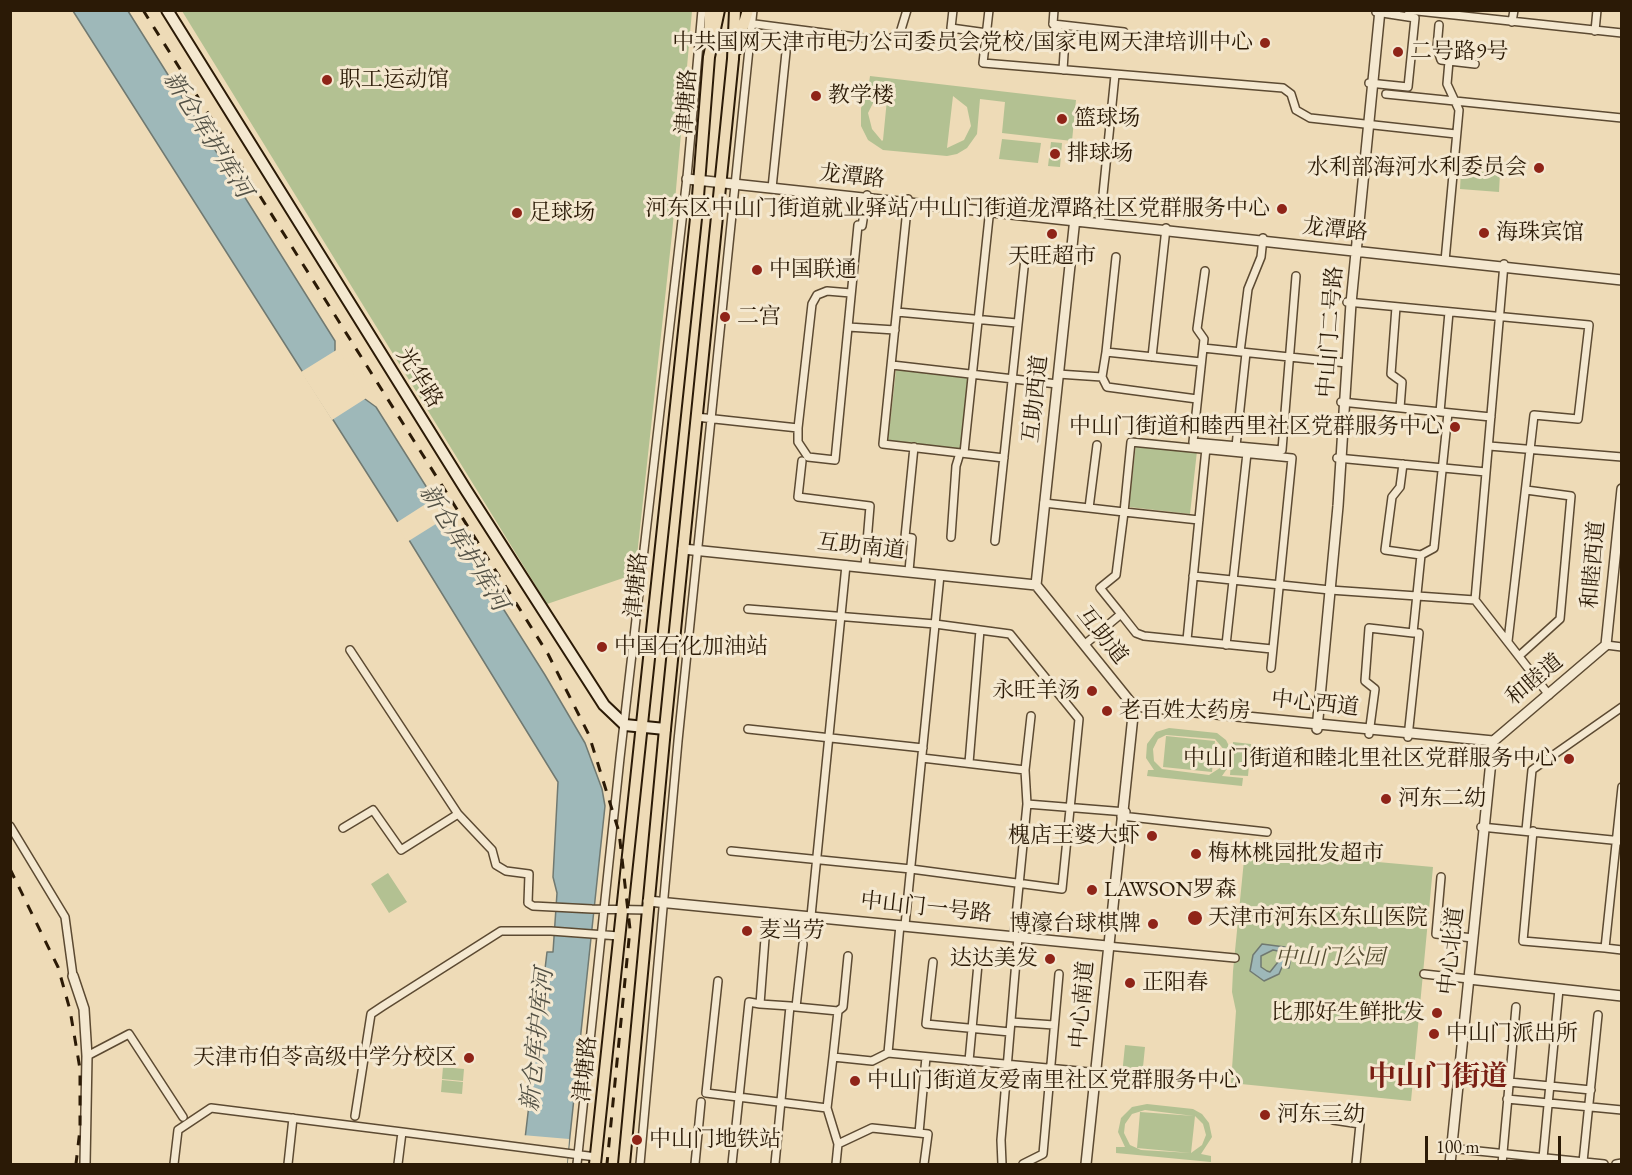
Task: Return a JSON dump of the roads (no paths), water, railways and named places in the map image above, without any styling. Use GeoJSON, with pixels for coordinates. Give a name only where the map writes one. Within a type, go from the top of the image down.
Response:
{"type":"FeatureCollection","features":[{"type":"Feature","properties":{"kind":"main road","name":"光华路"},"geometry":{"type":"LineString","coordinates":[[167,10],[566,648],[604,705],[625,725]]}},
{"type":"Feature","properties":{"kind":"main road"},"geometry":{"type":"LineString","coordinates":[[709,57],[710,10]]}},
{"type":"Feature","properties":{"kind":"main road","name":"津塘路"},"geometry":{"type":"LineString","coordinates":[[596,1161],[618,936],[643,727],[700,179],[709,57],[719,10]]}},
{"type":"Feature","properties":{"kind":"main road","name":"津塘路"},"geometry":{"type":"LineString","coordinates":[[624,1164],[719,181],[733,59],[735,10]]}},
{"type":"Feature","properties":{"kind":"main road"},"geometry":{"type":"LineString","coordinates":[[733,59],[748,24],[751,10]]}},
{"type":"Feature","properties":{"kind":"main road"},"geometry":{"type":"LineString","coordinates":[[625,725],[665,729]]}},
{"type":"Feature","properties":{"kind":"street"},"geometry":{"type":"LineString","coordinates":[[577,1164],[687,177],[702,10]]}},
{"type":"Feature","properties":{"kind":"street"},"geometry":{"type":"LineString","coordinates":[[640,1164],[697,550],[736,182],[748,24],[886,41],[900,33],[907,10]]}},
{"type":"Feature","properties":{"kind":"street"},"geometry":{"type":"LineString","coordinates":[[953,10],[951,28],[987,33]]}},
{"type":"Feature","properties":{"kind":"street"},"geometry":{"type":"LineString","coordinates":[[989,10],[983,63],[1283,88],[1288,90],[1296,110],[1304,116],[1456,134]]}},
{"type":"Feature","properties":{"kind":"street"},"geometry":{"type":"LineString","coordinates":[[1054,10],[1053,24],[1065,38],[1063,70]]}},
{"type":"Feature","properties":{"kind":"street"},"geometry":{"type":"LineString","coordinates":[[1408,10],[1622,33]]}},
{"type":"Feature","properties":{"kind":"street"},"geometry":{"type":"LineString","coordinates":[[1512,22],[1514,10]]}},
{"type":"Feature","properties":{"kind":"street"},"geometry":{"type":"LineString","coordinates":[[1595,31],[1597,10]]}},
{"type":"Feature","properties":{"kind":"street"},"geometry":{"type":"LineString","coordinates":[[1371,84],[1408,87],[1414,18],[1378,11]]}},
{"type":"Feature","properties":{"kind":"street","name":"中山门二号路"},"geometry":{"type":"LineString","coordinates":[[1315,726],[1339,458],[1349,302],[1378,11]]}},
{"type":"Feature","properties":{"kind":"street"},"geometry":{"type":"LineString","coordinates":[[1053,24],[1124,32]]}},
{"type":"Feature","properties":{"kind":"street"},"geometry":{"type":"LineString","coordinates":[[1439,25],[1437,48],[1441,60],[1475,64]]}},
{"type":"Feature","properties":{"kind":"street"},"geometry":{"type":"LineString","coordinates":[[772,186],[786,52]]}},
{"type":"Feature","properties":{"kind":"street"},"geometry":{"type":"LineString","coordinates":[[1445,259],[1459,110],[1447,84],[1449,61]]}},
{"type":"Feature","properties":{"kind":"street"},"geometry":{"type":"LineString","coordinates":[[1100,222],[1116,75]]}},
{"type":"Feature","properties":{"kind":"street"},"geometry":{"type":"LineString","coordinates":[[1386,94],[1622,118]]}},
{"type":"Feature","properties":{"kind":"street","name":"龙潭路"},"geometry":{"type":"LineString","coordinates":[[687,177],[1622,278]]}},
{"type":"Feature","properties":{"kind":"street"},"geometry":{"type":"LineString","coordinates":[[851,293],[822,292],[812,304],[798,428],[798,442],[808,457],[835,460],[858,225],[862,226],[867,196]]}},
{"type":"Feature","properties":{"kind":"street"},"geometry":{"type":"LineString","coordinates":[[908,200],[883,444],[1004,458]]}},
{"type":"Feature","properties":{"kind":"street"},"geometry":{"type":"LineString","coordinates":[[951,537],[956,466],[962,453],[973,375],[990,210]]}},
{"type":"Feature","properties":{"kind":"street","name":"互助西道"},"geometry":{"type":"LineString","coordinates":[[1036,585],[1075,220]]}},
{"type":"Feature","properties":{"kind":"street"},"geometry":{"type":"LineString","coordinates":[[1152,357],[1166,230]]}},
{"type":"Feature","properties":{"kind":"street"},"geometry":{"type":"LineString","coordinates":[[1236,446],[1248,289],[1260,256],[1263,240]]}},
{"type":"Feature","properties":{"kind":"street"},"geometry":{"type":"LineString","coordinates":[[995,542],[1026,249]]}},
{"type":"Feature","properties":{"kind":"street"},"geometry":{"type":"LineString","coordinates":[[1116,257],[1102,377],[1105,385],[1111,389],[1197,399]]}},
{"type":"Feature","properties":{"kind":"street"},"geometry":{"type":"LineString","coordinates":[[1504,266],[1475,600],[1548,695]]}},
{"type":"Feature","properties":{"kind":"street"},"geometry":{"type":"LineString","coordinates":[[1205,271],[1197,329],[1204,339],[1193,442],[1282,450],[1296,276]]}},
{"type":"Feature","properties":{"kind":"street"},"geometry":{"type":"LineString","coordinates":[[1349,302],[1589,325],[1578,419],[1534,415],[1508,641]]}},
{"type":"Feature","properties":{"kind":"street"},"geometry":{"type":"LineString","coordinates":[[1396,307],[1391,374],[1402,382],[1400,408]]}},
{"type":"Feature","properties":{"kind":"street"},"geometry":{"type":"LineString","coordinates":[[897,312],[1017,323]]}},
{"type":"Feature","properties":{"kind":"street"},"geometry":{"type":"LineString","coordinates":[[1403,464],[1400,488],[1392,497],[1385,550],[1420,555],[1434,548],[1442,467],[1449,312]]}},
{"type":"Feature","properties":{"kind":"street"},"geometry":{"type":"LineString","coordinates":[[848,327],[895,330]]}},
{"type":"Feature","properties":{"kind":"street"},"geometry":{"type":"LineString","coordinates":[[1203,348],[1345,363]]}},
{"type":"Feature","properties":{"kind":"street"},"geometry":{"type":"LineString","coordinates":[[1106,352],[1201,362]]}},
{"type":"Feature","properties":{"kind":"street"},"geometry":{"type":"LineString","coordinates":[[892,365],[1058,384]]}},
{"type":"Feature","properties":{"kind":"street"},"geometry":{"type":"LineString","coordinates":[[1058,374],[1102,377]]}},
{"type":"Feature","properties":{"kind":"street"},"geometry":{"type":"LineString","coordinates":[[1343,402],[1491,417]]}},
{"type":"Feature","properties":{"kind":"street"},"geometry":{"type":"LineString","coordinates":[[696,417],[798,428]]}},
{"type":"Feature","properties":{"kind":"street"},"geometry":{"type":"LineString","coordinates":[[1271,668],[1292,458],[1131,442],[1116,575],[1100,588],[1120,615],[1139,635],[1272,649]]}},
{"type":"Feature","properties":{"kind":"street"},"geometry":{"type":"LineString","coordinates":[[1089,508],[1097,445]]}},
{"type":"Feature","properties":{"kind":"street"},"geometry":{"type":"LineString","coordinates":[[1489,446],[1622,457]]}},
{"type":"Feature","properties":{"kind":"street"},"geometry":{"type":"LineString","coordinates":[[909,572],[912,537],[905,537],[914,447]]}},
{"type":"Feature","properties":{"kind":"street"},"geometry":{"type":"LineString","coordinates":[[1186,640],[1206,448]]}},
{"type":"Feature","properties":{"kind":"street"},"geometry":{"type":"LineString","coordinates":[[1226,645],[1247,453]]}},
{"type":"Feature","properties":{"kind":"street"},"geometry":{"type":"LineString","coordinates":[[1339,458],[1486,472]]}},
{"type":"Feature","properties":{"kind":"street"},"geometry":{"type":"LineString","coordinates":[[802,461],[798,497],[870,506],[865,566]]}},
{"type":"Feature","properties":{"kind":"street","name":"和睦西道"},"geometry":{"type":"LineString","coordinates":[[1606,645],[1622,489]]}},
{"type":"Feature","properties":{"kind":"street"},"geometry":{"type":"LineString","coordinates":[[1519,656],[1560,619],[1571,496],[1526,490]]}},
{"type":"Feature","properties":{"kind":"street"},"geometry":{"type":"LineString","coordinates":[[1044,503],[1199,520]]}},
{"type":"Feature","properties":{"kind":"street","name":"互助南道"},"geometry":{"type":"LineString","coordinates":[[683,549],[1036,585]]}},
{"type":"Feature","properties":{"kind":"street"},"geometry":{"type":"LineString","coordinates":[[1413,633],[1420,555]]}},
{"type":"Feature","properties":{"kind":"street"},"geometry":{"type":"LineString","coordinates":[[811,916],[846,565]]}},
{"type":"Feature","properties":{"kind":"street"},"geometry":{"type":"LineString","coordinates":[[888,1053],[902,925],[911,869],[940,575]]}},
{"type":"Feature","properties":{"kind":"street"},"geometry":{"type":"LineString","coordinates":[[1193,576],[1328,590],[1475,600]]}},
{"type":"Feature","properties":{"kind":"street","name":"互助道"},"geometry":{"type":"LineString","coordinates":[[1036,585],[1136,709]]}},
{"type":"Feature","properties":{"kind":"street"},"geometry":{"type":"LineString","coordinates":[[731,851],[911,869],[1062,889],[1079,718],[1010,634],[935,624],[748,609]]}},
{"type":"Feature","properties":{"kind":"street"},"geometry":{"type":"LineString","coordinates":[[1084,645],[1120,615]]}},
{"type":"Feature","properties":{"kind":"street"},"geometry":{"type":"LineString","coordinates":[[1370,731],[1375,689],[1365,681],[1369,628],[1419,633],[1409,735]]}},
{"type":"Feature","properties":{"kind":"street"},"geometry":{"type":"LineString","coordinates":[[969,763],[980,630]]}},
{"type":"Feature","properties":{"kind":"street"},"geometry":{"type":"LineString","coordinates":[[1606,645],[1622,647]]}},
{"type":"Feature","properties":{"kind":"street","name":"和睦道"},"geometry":{"type":"LineString","coordinates":[[1491,743],[1606,645]]}},
{"type":"Feature","properties":{"kind":"street"},"geometry":{"type":"LineString","coordinates":[[350,650],[458,814],[492,850],[496,865],[506,871],[525,871],[529,874],[528,903],[533,906],[592,909],[648,906]]}},
{"type":"Feature","properties":{"kind":"street"},"geometry":{"type":"LineString","coordinates":[[1622,707],[1532,770],[1523,941],[1622,950]]}},
{"type":"Feature","properties":{"kind":"street","name":"中心西道"},"geometry":{"type":"LineString","coordinates":[[1136,709],[1491,743]]}},
{"type":"Feature","properties":{"kind":"street","name":"中心南道"},"geometry":{"type":"LineString","coordinates":[[1091,1164],[1123,814],[1136,709]]}},
{"type":"Feature","properties":{"kind":"street"},"geometry":{"type":"LineString","coordinates":[[1002,1164],[1001,1140],[1011,1022],[1018,884],[1027,804],[1025,770],[1031,716]]}},
{"type":"Feature","properties":{"kind":"street"},"geometry":{"type":"LineString","coordinates":[[748,729],[923,748]]}},
{"type":"Feature","properties":{"kind":"street","name":"中心北道"},"geometry":{"type":"LineString","coordinates":[[1448,1164],[1491,743]]}},
{"type":"Feature","properties":{"kind":"street"},"geometry":{"type":"LineString","coordinates":[[922,758],[1025,770]]}},
{"type":"Feature","properties":{"kind":"street"},"geometry":{"type":"LineString","coordinates":[[1605,948],[1622,787]]}},
{"type":"Feature","properties":{"kind":"street"},"geometry":{"type":"LineString","coordinates":[[1027,804],[1267,832]]}},
{"type":"Feature","properties":{"kind":"street"},"geometry":{"type":"LineString","coordinates":[[343,828],[373,810],[401,850],[458,814]]}},
{"type":"Feature","properties":{"kind":"street"},"geometry":{"type":"LineString","coordinates":[[10,826],[65,917],[73,976],[84,1009],[87,1056],[85,1164]]}},
{"type":"Feature","properties":{"kind":"street"},"geometry":{"type":"LineString","coordinates":[[1483,827],[1618,841]]}},
{"type":"Feature","properties":{"kind":"street"},"geometry":{"type":"LineString","coordinates":[[1442,877],[1436,934],[1471,938]]}},
{"type":"Feature","properties":{"kind":"street","name":"中山门一号路"},"geometry":{"type":"LineString","coordinates":[[648,906],[665,902],[1235,958]]}},
{"type":"Feature","properties":{"kind":"street"},"geometry":{"type":"LineString","coordinates":[[759,1004],[767,912]]}},
{"type":"Feature","properties":{"kind":"street"},"geometry":{"type":"LineString","coordinates":[[355,1116],[371,1014],[501,931],[551,931],[618,936]]}},
{"type":"Feature","properties":{"kind":"street"},"geometry":{"type":"LineString","coordinates":[[775,1164],[780,1102],[803,944]]}},
{"type":"Feature","properties":{"kind":"street"},"geometry":{"type":"LineString","coordinates":[[732,1164],[749,1002],[838,1011],[843,1007],[848,956]]}},
{"type":"Feature","properties":{"kind":"street"},"geometry":{"type":"LineString","coordinates":[[933,962],[926,1024],[1010,1032]]}},
{"type":"Feature","properties":{"kind":"street"},"geometry":{"type":"LineString","coordinates":[[969,1062],[978,964]]}},
{"type":"Feature","properties":{"kind":"street"},"geometry":{"type":"LineString","coordinates":[[1023,1164],[1043,1154],[1059,974]]}},
{"type":"Feature","properties":{"kind":"street"},"geometry":{"type":"LineString","coordinates":[[1424,975],[1622,996]]}},
{"type":"Feature","properties":{"kind":"street"},"geometry":{"type":"LineString","coordinates":[[718,981],[706,1093],[827,1108]]}},
{"type":"Feature","properties":{"kind":"street"},"geometry":{"type":"LineString","coordinates":[[1548,1160],[1548,1103],[1559,989]]}},
{"type":"Feature","properties":{"kind":"street"},"geometry":{"type":"LineString","coordinates":[[1502,1164],[1516,1007]]}},
{"type":"Feature","properties":{"kind":"street"},"geometry":{"type":"LineString","coordinates":[[836,1164],[838,1143],[827,1108],[838,1011]]}},
{"type":"Feature","properties":{"kind":"street"},"geometry":{"type":"LineString","coordinates":[[1585,1163],[1598,1015]]}},
{"type":"Feature","properties":{"kind":"street"},"geometry":{"type":"LineString","coordinates":[[1011,1022],[1054,1025]]}},
{"type":"Feature","properties":{"kind":"street"},"geometry":{"type":"LineString","coordinates":[[87,1056],[129,1034],[183,1117]]}},
{"type":"Feature","properties":{"kind":"street"},"geometry":{"type":"LineString","coordinates":[[833,1057],[872,1061],[888,1053],[1098,1073]]}},
{"type":"Feature","properties":{"kind":"street"},"geometry":{"type":"LineString","coordinates":[[919,1133],[926,1057]]}},
{"type":"Feature","properties":{"kind":"street","name":"中心南道"},"geometry":{"type":"LineString","coordinates":[[1086,1164],[1098,1073]]}},
{"type":"Feature","properties":{"kind":"street"},"geometry":{"type":"LineString","coordinates":[[1509,1082],[1591,1090]]}},
{"type":"Feature","properties":{"kind":"street"},"geometry":{"type":"LineString","coordinates":[[1507,1099],[1622,1110]]}},
{"type":"Feature","properties":{"kind":"street"},"geometry":{"type":"LineString","coordinates":[[694,1164],[701,1102]]}},
{"type":"Feature","properties":{"kind":"street"},"geometry":{"type":"LineString","coordinates":[[174,1164],[178,1130],[211,1108],[566,1153],[596,1161]]}},
{"type":"Feature","properties":{"kind":"street"},"geometry":{"type":"LineString","coordinates":[[288,1164],[293,1118]]}},
{"type":"Feature","properties":{"kind":"street"},"geometry":{"type":"LineString","coordinates":[[1333,1120],[1360,1124],[1356,1164]]}},
{"type":"Feature","properties":{"kind":"street"},"geometry":{"type":"LineString","coordinates":[[838,1143],[872,1128],[927,1134],[924,1164]]}},
{"type":"Feature","properties":{"kind":"street"},"geometry":{"type":"LineString","coordinates":[[398,1164],[402,1132]]}},
{"type":"Feature","properties":{"kind":"street"},"geometry":{"type":"LineString","coordinates":[[1450,1148],[1548,1160],[1604,1164]]}},
{"type":"Feature","properties":{"kind":"street"},"geometry":{"type":"LineString","coordinates":[[1616,1164],[1622,1162]]}},
{"type":"Feature","properties":{"kind":"water","name":"新仓库护库河"},"geometry":{"type":"Polygon","coordinates":[[[73,11],[128,11],[335,341],[335,351],[365,399],[376,407],[545,675],[585,743],[602,789],[605,806],[567,1164],[522,1164],[547,952],[553,952],[557,893],[553,877],[558,782],[393,514],[73,11]]]}},
{"type":"Feature","properties":{"kind":"water"},"geometry":{"type":"Polygon","coordinates":[[[1262,944],[1285,947],[1285,952],[1292,950],[1289,968],[1282,967],[1279,974],[1264,981],[1250,971],[1253,955],[1262,944]],[[1273,950],[1261,956],[1261,967],[1270,972],[1278,962],[1278,951],[1273,950]]]}},
{"type":"Feature","properties":{"kind":"railway"},"geometry":{"type":"LineString","coordinates":[[143,10],[548,654],[589,735],[619,832],[630,929],[607,1164]]}},
{"type":"Feature","properties":{"kind":"railway"},"geometry":{"type":"LineString","coordinates":[[10,869],[58,967],[70,1010],[80,1069],[80,1129],[76,1164]]}},
{"type":"Feature","properties":{"kind":"place","name":"中共国网天津市电力公司委员会党校/国家电网天津培训中心"},"geometry":{"type":"Point","coordinates":[1265,43]}},
{"type":"Feature","properties":{"kind":"place","name":"二号路9号"},"geometry":{"type":"Point","coordinates":[1398,52]}},
{"type":"Feature","properties":{"kind":"place","name":"职工运动馆"},"geometry":{"type":"Point","coordinates":[327,80]}},
{"type":"Feature","properties":{"kind":"place","name":"教学楼"},"geometry":{"type":"Point","coordinates":[816,96]}},
{"type":"Feature","properties":{"kind":"place","name":"篮球场"},"geometry":{"type":"Point","coordinates":[1062,119]}},
{"type":"Feature","properties":{"kind":"place","name":"排球场"},"geometry":{"type":"Point","coordinates":[1055,154]}},
{"type":"Feature","properties":{"kind":"place","name":"水利部海河水利委员会"},"geometry":{"type":"Point","coordinates":[1539,168]}},
{"type":"Feature","properties":{"kind":"place","name":"河东区中山门街道就业驿站/中山门街道龙潭路社区党群服务中心"},"geometry":{"type":"Point","coordinates":[1282,209]}},
{"type":"Feature","properties":{"kind":"place","name":"足球场"},"geometry":{"type":"Point","coordinates":[517,213]}},
{"type":"Feature","properties":{"kind":"place","name":"海珠宾馆"},"geometry":{"type":"Point","coordinates":[1484,233]}},
{"type":"Feature","properties":{"kind":"place","name":"天旺超市"},"geometry":{"type":"Point","coordinates":[1052,234]}},
{"type":"Feature","properties":{"kind":"place","name":"中国联通"},"geometry":{"type":"Point","coordinates":[757,270]}},
{"type":"Feature","properties":{"kind":"place","name":"二宫"},"geometry":{"type":"Point","coordinates":[725,317]}},
{"type":"Feature","properties":{"kind":"place","name":"中山门街道和睦西里社区党群服务中心"},"geometry":{"type":"Point","coordinates":[1455,427]}},
{"type":"Feature","properties":{"kind":"place","name":"中国石化加油站"},"geometry":{"type":"Point","coordinates":[602,647]}},
{"type":"Feature","properties":{"kind":"place","name":"永旺羊汤"},"geometry":{"type":"Point","coordinates":[1092,691]}},
{"type":"Feature","properties":{"kind":"place","name":"老百姓大药房"},"geometry":{"type":"Point","coordinates":[1107,711]}},
{"type":"Feature","properties":{"kind":"place","name":"中山门街道和睦北里社区党群服务中心"},"geometry":{"type":"Point","coordinates":[1569,759]}},
{"type":"Feature","properties":{"kind":"place","name":"河东二幼"},"geometry":{"type":"Point","coordinates":[1386,799]}},
{"type":"Feature","properties":{"kind":"place","name":"槐店王婆大虾"},"geometry":{"type":"Point","coordinates":[1152,836]}},
{"type":"Feature","properties":{"kind":"place","name":"梅林桃园批发超市"},"geometry":{"type":"Point","coordinates":[1196,854]}},
{"type":"Feature","properties":{"kind":"place","name":"LAWSON罗森"},"geometry":{"type":"Point","coordinates":[1092,890]}},
{"type":"Feature","properties":{"kind":"place","name":"天津市河东区东山医院"},"geometry":{"type":"Point","coordinates":[1195,918]}},
{"type":"Feature","properties":{"kind":"place","name":"博濠台球棋牌"},"geometry":{"type":"Point","coordinates":[1153,924]}},
{"type":"Feature","properties":{"kind":"place","name":"麦当劳"},"geometry":{"type":"Point","coordinates":[747,931]}},
{"type":"Feature","properties":{"kind":"place","name":"达达美发"},"geometry":{"type":"Point","coordinates":[1050,959]}},
{"type":"Feature","properties":{"kind":"place","name":"正阳春"},"geometry":{"type":"Point","coordinates":[1130,983]}},
{"type":"Feature","properties":{"kind":"place","name":"比那好生鲜批发"},"geometry":{"type":"Point","coordinates":[1437,1013]}},
{"type":"Feature","properties":{"kind":"place","name":"中山门派出所"},"geometry":{"type":"Point","coordinates":[1434,1034]}},
{"type":"Feature","properties":{"kind":"place","name":"天津市伯苓高级中学分校区"},"geometry":{"type":"Point","coordinates":[469,1058]}},
{"type":"Feature","properties":{"kind":"place","name":"中山门街道友爱南里社区党群服务中心"},"geometry":{"type":"Point","coordinates":[855,1081]}},
{"type":"Feature","properties":{"kind":"place","name":"河东三幼"},"geometry":{"type":"Point","coordinates":[1265,1115]}},
{"type":"Feature","properties":{"kind":"place","name":"中山门地铁站"},"geometry":{"type":"Point","coordinates":[637,1140]}},
{"type":"Feature","properties":{"kind":"district","name":"中山门街道"},"geometry":{"type":"Point","coordinates":[1438,1077]}},
{"type":"Feature","properties":{"kind":"park label","name":"中山门公园"},"geometry":{"type":"Point","coordinates":[1330,958]}}]}
